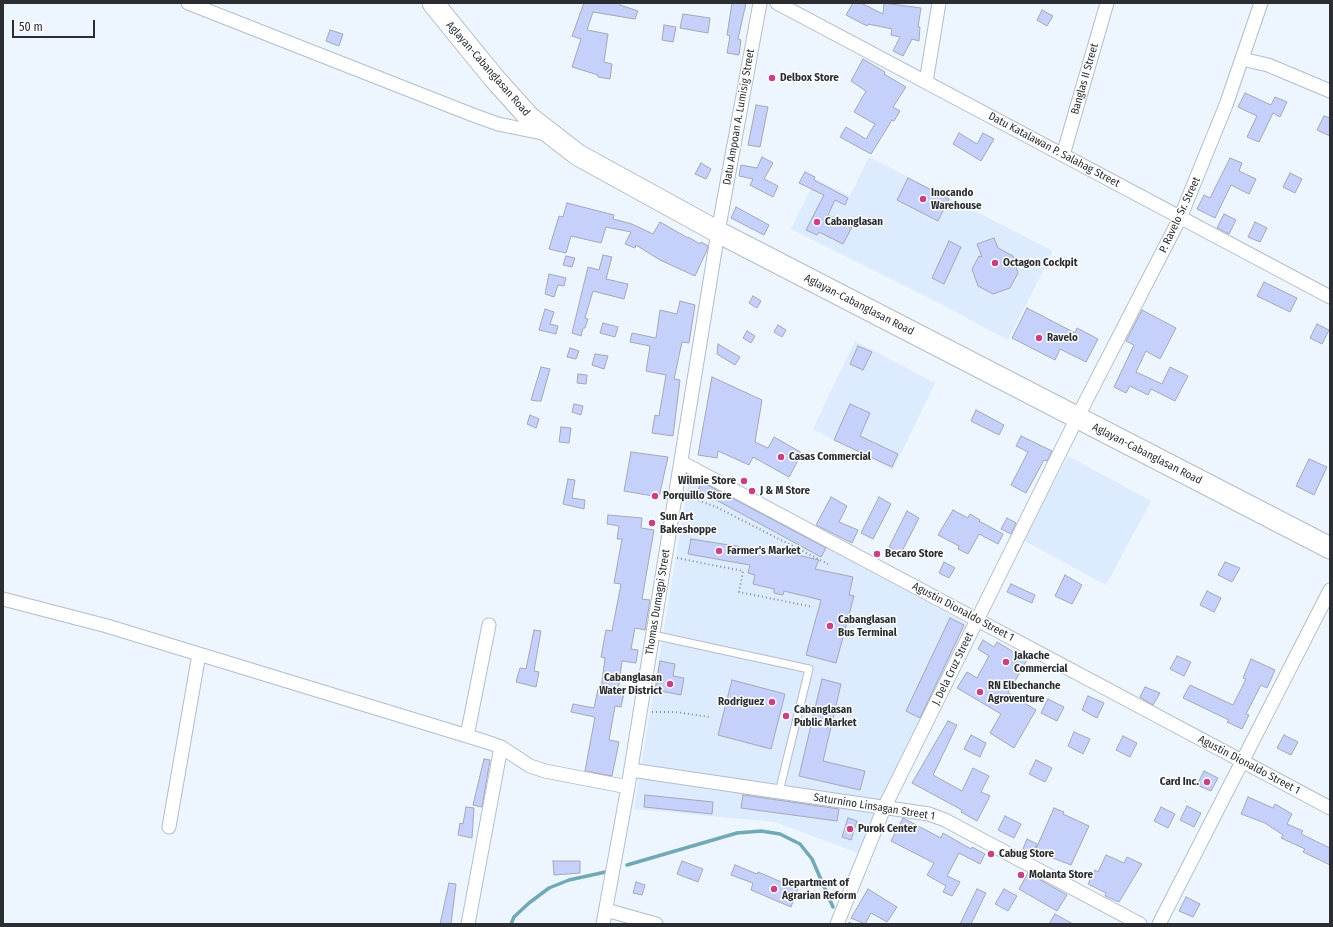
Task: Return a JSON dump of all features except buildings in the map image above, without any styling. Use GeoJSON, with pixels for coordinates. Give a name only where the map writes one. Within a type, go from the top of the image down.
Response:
{"type":"FeatureCollection","features":[{"type":"Feature","properties":{"kind":"main road","name":"Aglayan-Cabanglasan Road"},"geometry":{"type":"LineString","coordinates":[[432,3],[494,78],[529,117],[578,155],[718,232],[1330,548]]}},
{"type":"Feature","properties":{"kind":"street"},"geometry":{"type":"LineString","coordinates":[[188,3],[473,115],[504,126],[551,135]]}},
{"type":"Feature","properties":{"kind":"street","name":"Datu Ampoan A. Lumisig Street"},"geometry":{"type":"LineString","coordinates":[[718,232],[760,3]]}},
{"type":"Feature","properties":{"kind":"street","name":"Datu Katalawan P. Salahag Street"},"geometry":{"type":"LineString","coordinates":[[777,3],[1330,297]]}},
{"type":"Feature","properties":{"kind":"street"},"geometry":{"type":"LineString","coordinates":[[926,82],[939,3]]}},
{"type":"Feature","properties":{"kind":"street","name":"Banglas II Street"},"geometry":{"type":"LineString","coordinates":[[1063,155],[1107,3]]}},
{"type":"Feature","properties":{"kind":"street","name":"P. Ravelo Sr. Street"},"geometry":{"type":"LineString","coordinates":[[1077,418],[1180,218],[1210,148],[1261,3]]}},
{"type":"Feature","properties":{"kind":"street"},"geometry":{"type":"LineString","coordinates":[[1242,58],[1268,65],[1330,91]]}},
{"type":"Feature","properties":{"kind":"street","name":"Thomas Dumagpi Street"},"geometry":{"type":"LineString","coordinates":[[603,924],[631,770],[718,232]]}},
{"type":"Feature","properties":{"kind":"street","name":"J. Dela Cruz Street"},"geometry":{"type":"LineString","coordinates":[[837,924],[884,808],[1077,418]]}},
{"type":"Feature","properties":{"kind":"street","name":"Agustin Dionaldo Street 1"},"geometry":{"type":"LineString","coordinates":[[681,462],[1330,808]]}},
{"type":"Feature","properties":{"kind":"street"},"geometry":{"type":"LineString","coordinates":[[1159,924],[1330,590]]}},
{"type":"Feature","properties":{"kind":"street"},"geometry":{"type":"LineString","coordinates":[[3,599],[107,626],[467,736],[501,747],[530,766],[545,771],[628,787]]}},
{"type":"Feature","properties":{"kind":"street"},"geometry":{"type":"LineString","coordinates":[[467,736],[488,625]]}},
{"type":"Feature","properties":{"kind":"street"},"geometry":{"type":"LineString","coordinates":[[169,827],[199,654]]}},
{"type":"Feature","properties":{"kind":"street"},"geometry":{"type":"LineString","coordinates":[[468,924],[501,747]]}},
{"type":"Feature","properties":{"kind":"street","name":"Saturnino Linsagan Street 1"},"geometry":{"type":"LineString","coordinates":[[631,770],[929,814],[945,820],[1140,924]]}},
{"type":"Feature","properties":{"kind":"street"},"geometry":{"type":"LineString","coordinates":[[606,910],[656,924]]}},
{"type":"Feature","properties":{"kind":"lane"},"geometry":{"type":"LineString","coordinates":[[653,635],[809,669],[779,792]]}},
{"type":"Feature","properties":{"kind":"path"},"geometry":{"type":"LineString","coordinates":[[676,494],[706,503],[828,564]]}},
{"type":"Feature","properties":{"kind":"path"},"geometry":{"type":"LineString","coordinates":[[666,556],[743,571],[739,592],[813,607]]}},
{"type":"Feature","properties":{"kind":"path"},"geometry":{"type":"LineString","coordinates":[[640,713],[675,712],[710,717]]}},
{"type":"Feature","properties":{"kind":"shaded area"},"geometry":{"type":"Polygon","coordinates":[[[869,157],[1053,251],[1008,340],[937,302],[791,229],[816,179],[850,196],[869,157]]]}},
{"type":"Feature","properties":{"kind":"shaded area"},"geometry":{"type":"Polygon","coordinates":[[[855,341],[935,383],[893,470],[813,429],[855,341]]]}},
{"type":"Feature","properties":{"kind":"shaded area"},"geometry":{"type":"Polygon","coordinates":[[[1068,456],[1151,501],[1106,585],[1023,540],[1068,456]]]}},
{"type":"Feature","properties":{"kind":"shaded area","name":"Cabanglasan Public Market"},"geometry":{"type":"Polygon","coordinates":[[[690,473],[967,624],[858,853],[775,822],[634,809],[690,473]]]}},
{"type":"Feature","properties":{"kind":"waterway"},"geometry":{"type":"LineString","coordinates":[[627,865],[737,833],[761,831],[780,834],[800,844],[812,859],[833,907]]}},
{"type":"Feature","properties":{"kind":"waterway"},"geometry":{"type":"LineString","coordinates":[[511,924],[514,917],[529,903],[549,888],[569,880],[610,871]]}},
{"type":"Feature","properties":{"kind":"place","name":"Delbox Store"},"geometry":{"type":"Point","coordinates":[772,78]}},
{"type":"Feature","properties":{"kind":"place","name":"Inocando Warehouse"},"geometry":{"type":"Point","coordinates":[923,199]}},
{"type":"Feature","properties":{"kind":"place","name":"Cabanglasan"},"geometry":{"type":"Point","coordinates":[817,222]}},
{"type":"Feature","properties":{"kind":"place","name":"Octagon Cockpit"},"geometry":{"type":"Point","coordinates":[995,263]}},
{"type":"Feature","properties":{"kind":"place","name":"Ravelo"},"geometry":{"type":"Point","coordinates":[1039,338]}},
{"type":"Feature","properties":{"kind":"place","name":"Casas Commercial"},"geometry":{"type":"Point","coordinates":[781,457]}},
{"type":"Feature","properties":{"kind":"place","name":"Wilmie Store"},"geometry":{"type":"Point","coordinates":[744,481]}},
{"type":"Feature","properties":{"kind":"place","name":"J & M Store"},"geometry":{"type":"Point","coordinates":[752,491]}},
{"type":"Feature","properties":{"kind":"place","name":"Porquillo Store"},"geometry":{"type":"Point","coordinates":[655,496]}},
{"type":"Feature","properties":{"kind":"place","name":"Sun Art Bakeshoppe"},"geometry":{"type":"Point","coordinates":[652,523]}},
{"type":"Feature","properties":{"kind":"place","name":"Farmer's Market"},"geometry":{"type":"Point","coordinates":[719,551]}},
{"type":"Feature","properties":{"kind":"place","name":"Becaro Store"},"geometry":{"type":"Point","coordinates":[877,554]}},
{"type":"Feature","properties":{"kind":"place","name":"Cabanglasan Bus Terminal"},"geometry":{"type":"Point","coordinates":[830,626]}},
{"type":"Feature","properties":{"kind":"place","name":"Jakache Commercial"},"geometry":{"type":"Point","coordinates":[1006,662]}},
{"type":"Feature","properties":{"kind":"place","name":"Cabanglasan Water District"},"geometry":{"type":"Point","coordinates":[670,684]}},
{"type":"Feature","properties":{"kind":"place","name":"RN Elbechanche Agroventure"},"geometry":{"type":"Point","coordinates":[980,692]}},
{"type":"Feature","properties":{"kind":"place","name":"Rodriguez"},"geometry":{"type":"Point","coordinates":[772,702]}},
{"type":"Feature","properties":{"kind":"place","name":"Cabanglasan Public Market"},"geometry":{"type":"Point","coordinates":[786,716]}},
{"type":"Feature","properties":{"kind":"place","name":"Card Inc."},"geometry":{"type":"Point","coordinates":[1207,782]}},
{"type":"Feature","properties":{"kind":"place","name":"Purok Center"},"geometry":{"type":"Point","coordinates":[850,829]}},
{"type":"Feature","properties":{"kind":"place","name":"Cabug Store"},"geometry":{"type":"Point","coordinates":[991,854]}},
{"type":"Feature","properties":{"kind":"place","name":"Molanta Store"},"geometry":{"type":"Point","coordinates":[1021,875]}},
{"type":"Feature","properties":{"kind":"place","name":"Department of Agrarian Reform"},"geometry":{"type":"Point","coordinates":[774,889]}}]}
